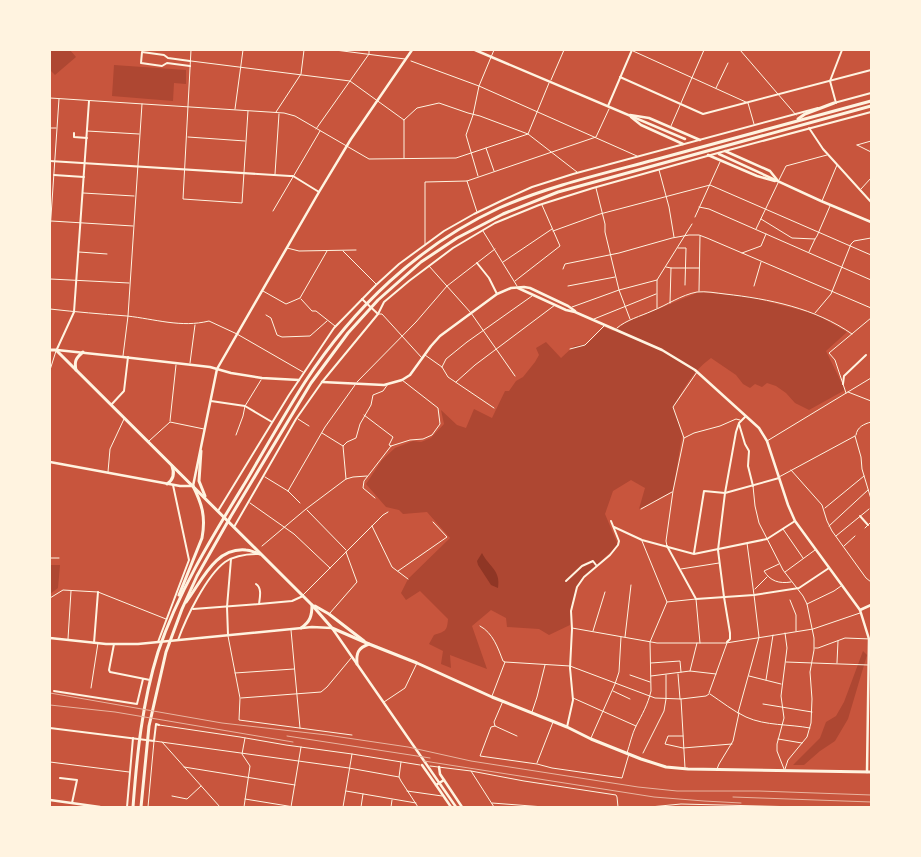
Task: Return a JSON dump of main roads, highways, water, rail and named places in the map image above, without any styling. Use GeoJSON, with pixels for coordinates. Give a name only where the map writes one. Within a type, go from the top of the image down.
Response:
{"type":"FeatureCollection","features":[{"type":"Feature","properties":{"kind":"main road"},"geometry":{"type":"LineString","coordinates":[[175,606],[227,512],[306,380],[343,331],[373,296],[396,275],[454,233],[499,208],[558,186],[871,101]]}},
{"type":"Feature","properties":{"kind":"main road"},"geometry":{"type":"LineString","coordinates":[[793,122],[805,114],[835,103]]}},
{"type":"Feature","properties":{"kind":"main road"},"geometry":{"type":"LineString","coordinates":[[141,807],[146,748],[153,706],[166,652],[182,609],[198,576],[231,516],[311,383],[348,333],[378,300],[421,262],[457,238],[503,214],[558,192],[871,106]]}},
{"type":"Feature","properties":{"kind":"main road"},"geometry":{"type":"LineString","coordinates":[[50,350],[56,350],[303,595],[332,628],[492,697],[553,721],[591,739],[666,767],[717,770],[869,772]]}},
{"type":"Feature","properties":{"kind":"main road"},"geometry":{"type":"LineString","coordinates":[[77,372],[75,362],[77,357],[83,352]]}},
{"type":"Feature","properties":{"kind":"main road"},"geometry":{"type":"LineString","coordinates":[[200,451],[199,481],[207,500]]}},
{"type":"Feature","properties":{"kind":"main road"},"geometry":{"type":"LineString","coordinates":[[167,484],[173,478],[174,472],[171,465]]}},
{"type":"Feature","properties":{"kind":"main road"},"geometry":{"type":"LineString","coordinates":[[132,807],[138,747],[144,705],[150,680],[164,635],[202,538],[204,528],[201,503],[193,486]]}},
{"type":"Feature","properties":{"kind":"main road"},"geometry":{"type":"LineString","coordinates":[[182,609],[210,567],[226,553],[235,550],[247,550],[260,554]]}},
{"type":"Feature","properties":{"kind":"main road"},"geometry":{"type":"LineString","coordinates":[[312,605],[329,614],[369,644]]}},
{"type":"Feature","properties":{"kind":"main road"},"geometry":{"type":"LineString","coordinates":[[301,628],[308,623],[310,619],[312,605]]}},
{"type":"Feature","properties":{"kind":"main road"},"geometry":{"type":"LineString","coordinates":[[357,664],[356,654],[358,650],[362,646],[369,644]]}},
{"type":"Feature","properties":{"kind":"railway"},"geometry":{"type":"LineString","coordinates":[[50,693],[222,723],[327,735],[408,747],[471,761],[638,787],[677,791],[759,791],[871,795]]}},
{"type":"Feature","properties":{"kind":"railway"},"geometry":{"type":"LineString","coordinates":[[50,705],[115,712],[293,742]]}},
{"type":"Feature","properties":{"kind":"railway"},"geometry":{"type":"LineString","coordinates":[[287,736],[430,758]]}},
{"type":"Feature","properties":{"kind":"railway"},"geometry":{"type":"LineString","coordinates":[[424,761],[654,797],[741,803]]}},
{"type":"Feature","properties":{"kind":"railway"},"geometry":{"type":"LineString","coordinates":[[733,797],[871,802]]}}]}
